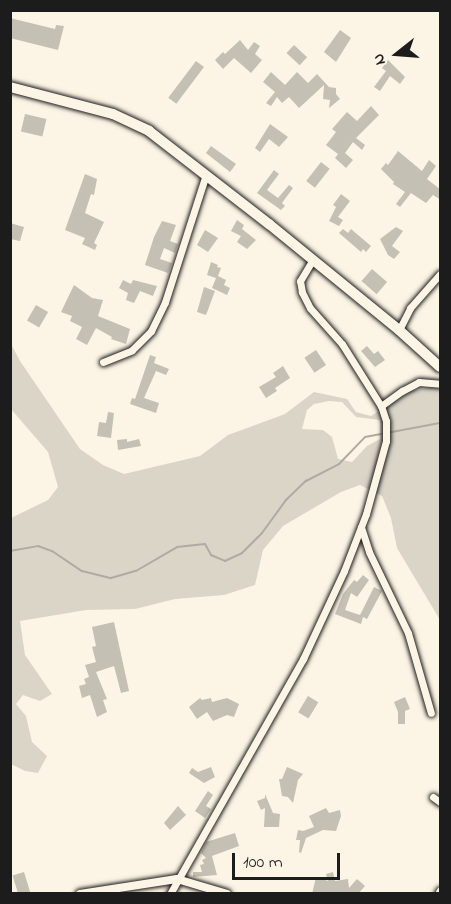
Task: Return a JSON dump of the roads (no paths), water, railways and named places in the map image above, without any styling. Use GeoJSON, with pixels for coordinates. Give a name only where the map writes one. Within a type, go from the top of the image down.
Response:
{"type":"FeatureCollection","features":[{"type":"Feature","properties":{"kind":"highway"},"geometry":{"type":"LineString","coordinates":[[10,87],[112,114],[149,131],[206,174],[399,330],[441,367]]}},
{"type":"Feature","properties":{"kind":"street"},"geometry":{"type":"LineString","coordinates":[[103,362],[132,350],[151,331],[165,302],[206,174]]}},
{"type":"Feature","properties":{"kind":"street"},"geometry":{"type":"LineString","coordinates":[[170,894],[303,659],[361,527],[386,441],[386,421],[381,406],[342,344],[310,308],[302,292],[300,281],[312,261]]}},
{"type":"Feature","properties":{"kind":"street"},"geometry":{"type":"LineString","coordinates":[[399,330],[410,308],[441,274]]}},
{"type":"Feature","properties":{"kind":"street"},"geometry":{"type":"LineString","coordinates":[[381,406],[419,382],[441,384]]}},
{"type":"Feature","properties":{"kind":"street"},"geometry":{"type":"LineString","coordinates":[[361,527],[369,552],[408,633],[431,713]]}},
{"type":"Feature","properties":{"kind":"street"},"geometry":{"type":"LineString","coordinates":[[433,797],[441,801]]}},
{"type":"Feature","properties":{"kind":"street"},"geometry":{"type":"LineString","coordinates":[[80,894],[177,879],[227,894]]}},
{"type":"Feature","properties":{"kind":"street"},"geometry":{"type":"LineString","coordinates":[[438,894],[441,890]]}},
{"type":"Feature","properties":{"kind":"waterway"},"geometry":{"type":"LineString","coordinates":[[10,551],[38,546],[52,551],[82,571],[111,578],[136,571],[177,547],[205,544],[211,555],[225,561],[242,553],[262,533],[286,500],[306,481],[339,464],[365,437],[440,423]]}}]}
